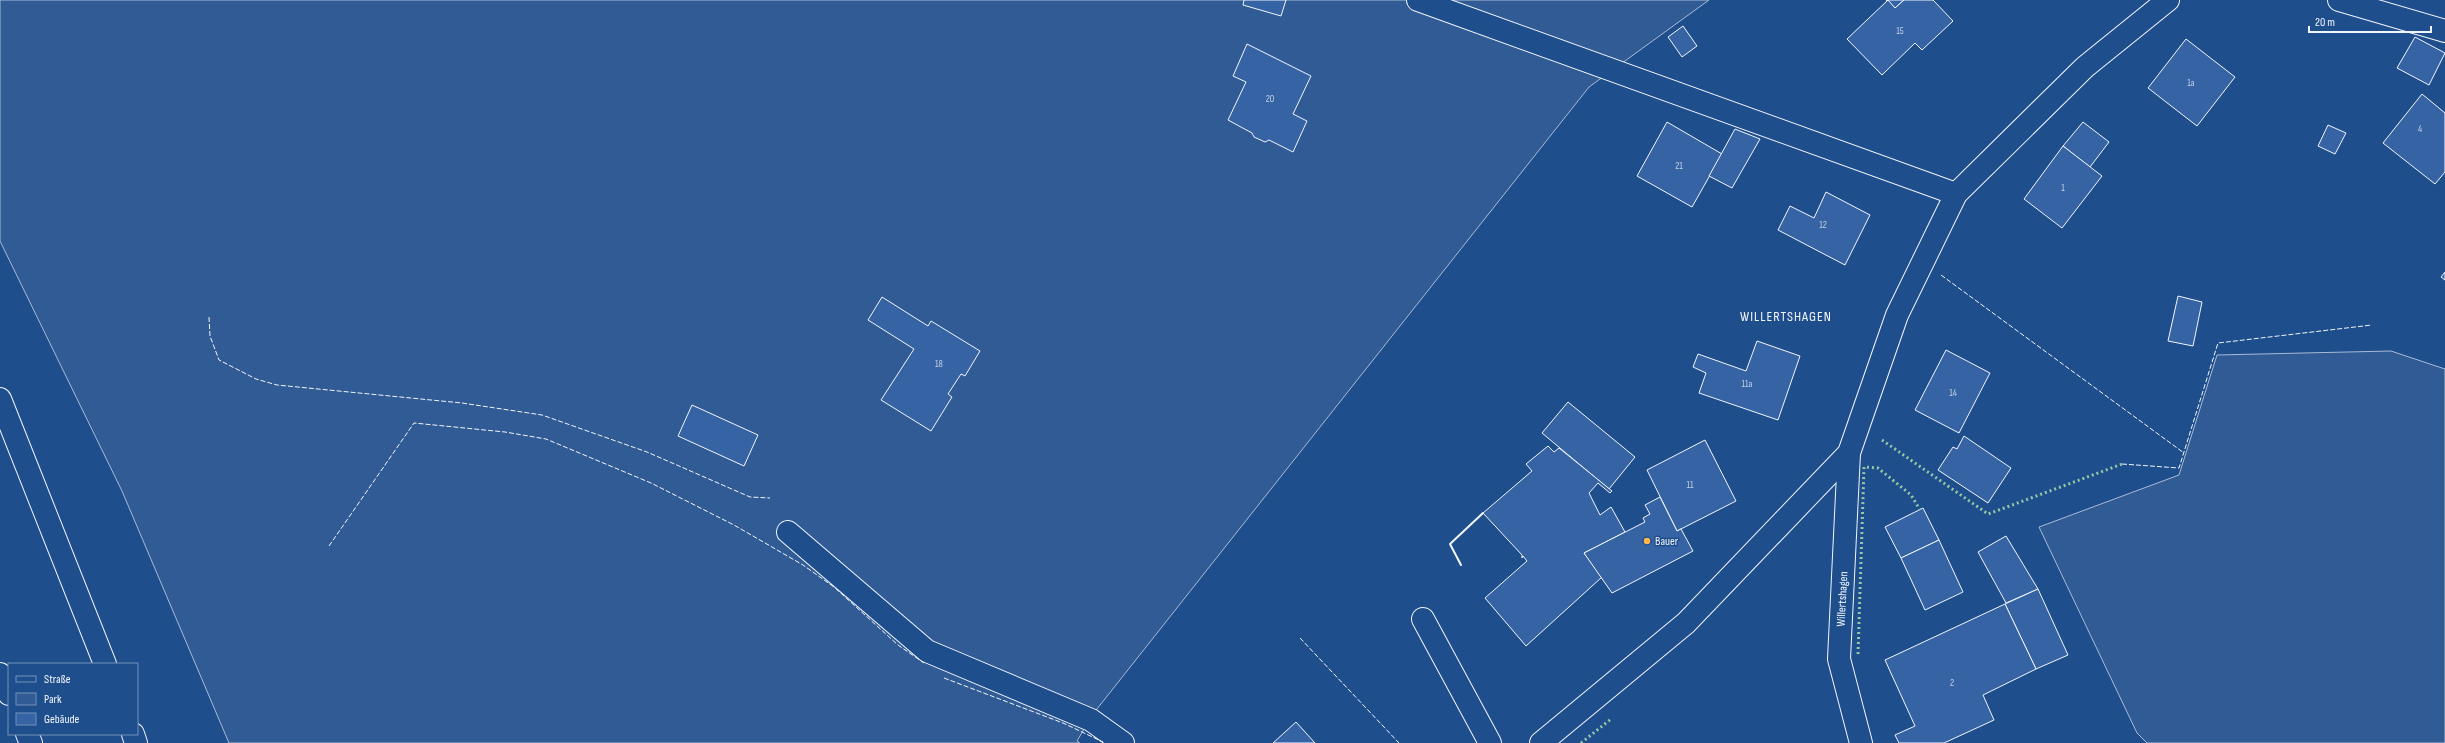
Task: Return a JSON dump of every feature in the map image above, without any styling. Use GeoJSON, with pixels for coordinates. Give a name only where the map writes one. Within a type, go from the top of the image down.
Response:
{"type":"FeatureCollection","features":[{"type":"Feature","properties":{"kind":"main road"},"geometry":{"type":"LineString","coordinates":[[1418,0],[1956,194]]}},
{"type":"Feature","properties":{"kind":"main road"},"geometry":{"type":"LineString","coordinates":[[1541,743],[1686,623],[1850,453],[1897,315],[1956,194],[2085,67],[2168,0]]}},
{"type":"Feature","properties":{"kind":"main road"},"geometry":{"type":"LineString","coordinates":[[2339,0],[2445,31]]}},
{"type":"Feature","properties":{"kind":"main road"},"geometry":{"type":"LineString","coordinates":[[0,399],[105,663]]}},
{"type":"Feature","properties":{"kind":"main road","name":"Willertshagen"},"geometry":{"type":"LineString","coordinates":[[1850,453],[1839,659],[1861,743]]}},
{"type":"Feature","properties":{"kind":"main road"},"geometry":{"type":"LineString","coordinates":[[788,532],[927,651],[1091,720],[1123,743]]}},
{"type":"Feature","properties":{"kind":"main road"},"geometry":{"type":"LineString","coordinates":[[1423,618],[1490,743]]}},
{"type":"Feature","properties":{"kind":"main road"},"geometry":{"type":"LineString","coordinates":[[0,674],[8,692]]}},
{"type":"Feature","properties":{"kind":"green space"},"geometry":{"type":"Polygon","coordinates":[[[0,0],[1709,0],[1589,87],[1093,714],[1077,741],[1080,743],[229,743],[122,491],[0,241],[0,0]]]}},
{"type":"Feature","properties":{"kind":"green space"},"geometry":{"type":"Polygon","coordinates":[[[2391,351],[2445,369],[2445,743],[2147,743],[2137,733],[2039,527],[2179,475],[2217,355],[2391,351]]]}},
{"type":"Feature","properties":{"kind":"building"},"geometry":{"type":"Polygon","coordinates":[[[1244,0],[1286,0],[1281,16],[1243,5],[1244,0]]]}},
{"type":"Feature","properties":{"kind":"building"},"geometry":{"type":"Polygon","coordinates":[[[1886,0],[1904,0],[1895,8],[1886,0]]]}},
{"type":"Feature","properties":{"kind":"building"},"geometry":{"type":"Polygon","coordinates":[[[1888,0],[1895,8],[1904,0],[1933,0],[1953,21],[1922,50],[1915,43],[1882,75],[1847,39],[1888,0]]]}},
{"type":"Feature","properties":{"kind":"building"},"geometry":{"type":"Polygon","coordinates":[[[1683,26],[1697,46],[1682,57],[1668,37],[1683,26]]]}},
{"type":"Feature","properties":{"kind":"building"},"geometry":{"type":"Polygon","coordinates":[[[2415,37],[2445,53],[2429,85],[2397,68],[2415,37]]]}},
{"type":"Feature","properties":{"kind":"building"},"geometry":{"type":"Polygon","coordinates":[[[2186,39],[2235,77],[2197,126],[2148,88],[2186,39]]]}},
{"type":"Feature","properties":{"kind":"building"},"geometry":{"type":"Polygon","coordinates":[[[1247,44],[1311,76],[1293,114],[1307,121],[1293,152],[1269,140],[1265,142],[1254,137],[1252,133],[1228,120],[1246,82],[1233,76],[1247,44]]]}},
{"type":"Feature","properties":{"kind":"building"},"geometry":{"type":"Polygon","coordinates":[[[2422,94],[2445,113],[2445,172],[2435,184],[2383,143],[2422,94]]]}},
{"type":"Feature","properties":{"kind":"building"},"geometry":{"type":"Polygon","coordinates":[[[1667,122],[1722,154],[1692,207],[1637,176],[1667,122]]]}},
{"type":"Feature","properties":{"kind":"building"},"geometry":{"type":"Polygon","coordinates":[[[2083,122],[2109,142],[2090,167],[2063,146],[2083,122]]]}},
{"type":"Feature","properties":{"kind":"building"},"geometry":{"type":"Polygon","coordinates":[[[2328,125],[2346,133],[2335,154],[2318,146],[2328,125]]]}},
{"type":"Feature","properties":{"kind":"building"},"geometry":{"type":"Polygon","coordinates":[[[1735,129],[1760,139],[1732,188],[1709,176],[1735,129]]]}},
{"type":"Feature","properties":{"kind":"building"},"geometry":{"type":"Polygon","coordinates":[[[2063,146],[2102,176],[2062,228],[2024,199],[2063,146]]]}},
{"type":"Feature","properties":{"kind":"building"},"geometry":{"type":"Polygon","coordinates":[[[1826,192],[1870,215],[1845,265],[1778,230],[1790,206],[1814,218],[1826,192]]]}},
{"type":"Feature","properties":{"kind":"building"},"geometry":{"type":"Polygon","coordinates":[[[2445,272],[2445,280],[2441,277],[2445,272]]]}},
{"type":"Feature","properties":{"kind":"building"},"geometry":{"type":"Polygon","coordinates":[[[2178,296],[2202,302],[2193,346],[2168,341],[2178,296]]]}},
{"type":"Feature","properties":{"kind":"building"},"geometry":{"type":"Polygon","coordinates":[[[882,297],[928,326],[931,321],[980,351],[965,376],[961,374],[948,394],[952,397],[931,431],[881,400],[914,349],[868,320],[882,297]]]}},
{"type":"Feature","properties":{"kind":"building"},"geometry":{"type":"Polygon","coordinates":[[[1757,341],[1800,356],[1778,420],[1699,393],[1706,373],[1693,367],[1698,354],[1746,371],[1757,341]]]}},
{"type":"Feature","properties":{"kind":"building"},"geometry":{"type":"Polygon","coordinates":[[[1946,350],[1990,373],[1959,433],[1915,410],[1946,350]]]}},
{"type":"Feature","properties":{"kind":"building"},"geometry":{"type":"Polygon","coordinates":[[[1568,402],[1635,457],[1609,489],[1542,433],[1568,402]]]}},
{"type":"Feature","properties":{"kind":"building"},"geometry":{"type":"Polygon","coordinates":[[[692,405],[758,435],[744,466],[678,436],[692,405]]]}},
{"type":"Feature","properties":{"kind":"building"},"geometry":{"type":"Polygon","coordinates":[[[1964,436],[2011,468],[1988,503],[1938,470],[1953,447],[1957,449],[1964,436]]]}},
{"type":"Feature","properties":{"kind":"building"},"geometry":{"type":"Polygon","coordinates":[[[1705,440],[1736,501],[1677,531],[1647,470],[1705,440]]]}},
{"type":"Feature","properties":{"kind":"building"},"geometry":{"type":"Polygon","coordinates":[[[1548,446],[1554,452],[1559,448],[1612,491],[1610,493],[1598,483],[1589,493],[1600,515],[1611,507],[1625,532],[1584,553],[1602,577],[1526,646],[1485,598],[1527,561],[1523,556],[1522,558],[1522,555],[1483,513],[1532,471],[1526,464],[1548,446]]]}},
{"type":"Feature","properties":{"kind":"building","name":"Bauer"},"geometry":{"type":"Polygon","coordinates":[[[1660,497],[1677,531],[1681,529],[1693,551],[1612,593],[1584,553],[1645,522],[1643,518],[1650,514],[1645,505],[1660,497]]]}},
{"type":"Feature","properties":{"kind":"building"},"geometry":{"type":"Polygon","coordinates":[[[1923,508],[1939,540],[1901,558],[1885,527],[1923,508]]]}},
{"type":"Feature","properties":{"kind":"building"},"geometry":{"type":"Polygon","coordinates":[[[2006,536],[2038,589],[2006,603],[1978,552],[2006,536]]]}},
{"type":"Feature","properties":{"kind":"building"},"geometry":{"type":"Polygon","coordinates":[[[1939,540],[1963,592],[1925,610],[1901,558],[1939,540]]]}},
{"type":"Feature","properties":{"kind":"building"},"geometry":{"type":"Polygon","coordinates":[[[2038,589],[2068,655],[2036,669],[2005,604],[2038,589]]]}},
{"type":"Feature","properties":{"kind":"building"},"geometry":{"type":"Polygon","coordinates":[[[2005,604],[2036,669],[1983,695],[1994,720],[1944,743],[1899,743],[1895,735],[1915,726],[1885,660],[2005,604]]]}},
{"type":"Feature","properties":{"kind":"building"},"geometry":{"type":"Polygon","coordinates":[[[1296,722],[1315,743],[1273,743],[1296,722]]]}},
{"type":"Feature","properties":{"kind":"hedge"},"geometry":{"type":"LineString","coordinates":[[1882,440],[1988,514],[2122,464]]}},
{"type":"Feature","properties":{"kind":"hedge"},"geometry":{"type":"LineString","coordinates":[[1858,654],[1864,467],[1878,468],[1911,495],[1920,510]]}},
{"type":"Feature","properties":{"kind":"hedge"},"geometry":{"type":"LineString","coordinates":[[1581,743],[1611,719]]}},
{"type":"Feature","properties":{"kind":"fence"},"geometry":{"type":"LineString","coordinates":[[1941,275],[2184,453]]}},
{"type":"Feature","properties":{"kind":"fence"},"geometry":{"type":"LineString","coordinates":[[209,317],[210,336],[219,360],[256,379],[277,385],[462,403],[542,415],[647,452],[750,497],[770,498]]}},
{"type":"Feature","properties":{"kind":"fence"},"geometry":{"type":"LineString","coordinates":[[2122,464],[2179,468],[2218,343],[2372,325]]}},
{"type":"Feature","properties":{"kind":"fence"},"geometry":{"type":"LineString","coordinates":[[329,546],[414,423],[505,432],[546,439],[651,483],[734,525],[803,565],[834,587],[898,645],[924,663]]}},
{"type":"Feature","properties":{"kind":"fence"},"geometry":{"type":"LineString","coordinates":[[1300,638],[1399,743]]}},
{"type":"Feature","properties":{"kind":"fence"},"geometry":{"type":"LineString","coordinates":[[944,678],[1063,723],[1103,742]]}},
{"type":"Feature","properties":{"kind":"wall"},"geometry":{"type":"LineString","coordinates":[[1461,565],[1450,544],[1483,513]]}},
{"type":"Feature","properties":{"kind":"place","name":"Bauer"},"geometry":{"type":"Point","coordinates":[1647,541]}},
{"type":"Feature","properties":{"kind":"district","name":"WILLERTSHAGEN"},"geometry":{"type":"Point","coordinates":[1786,316]}}]}
